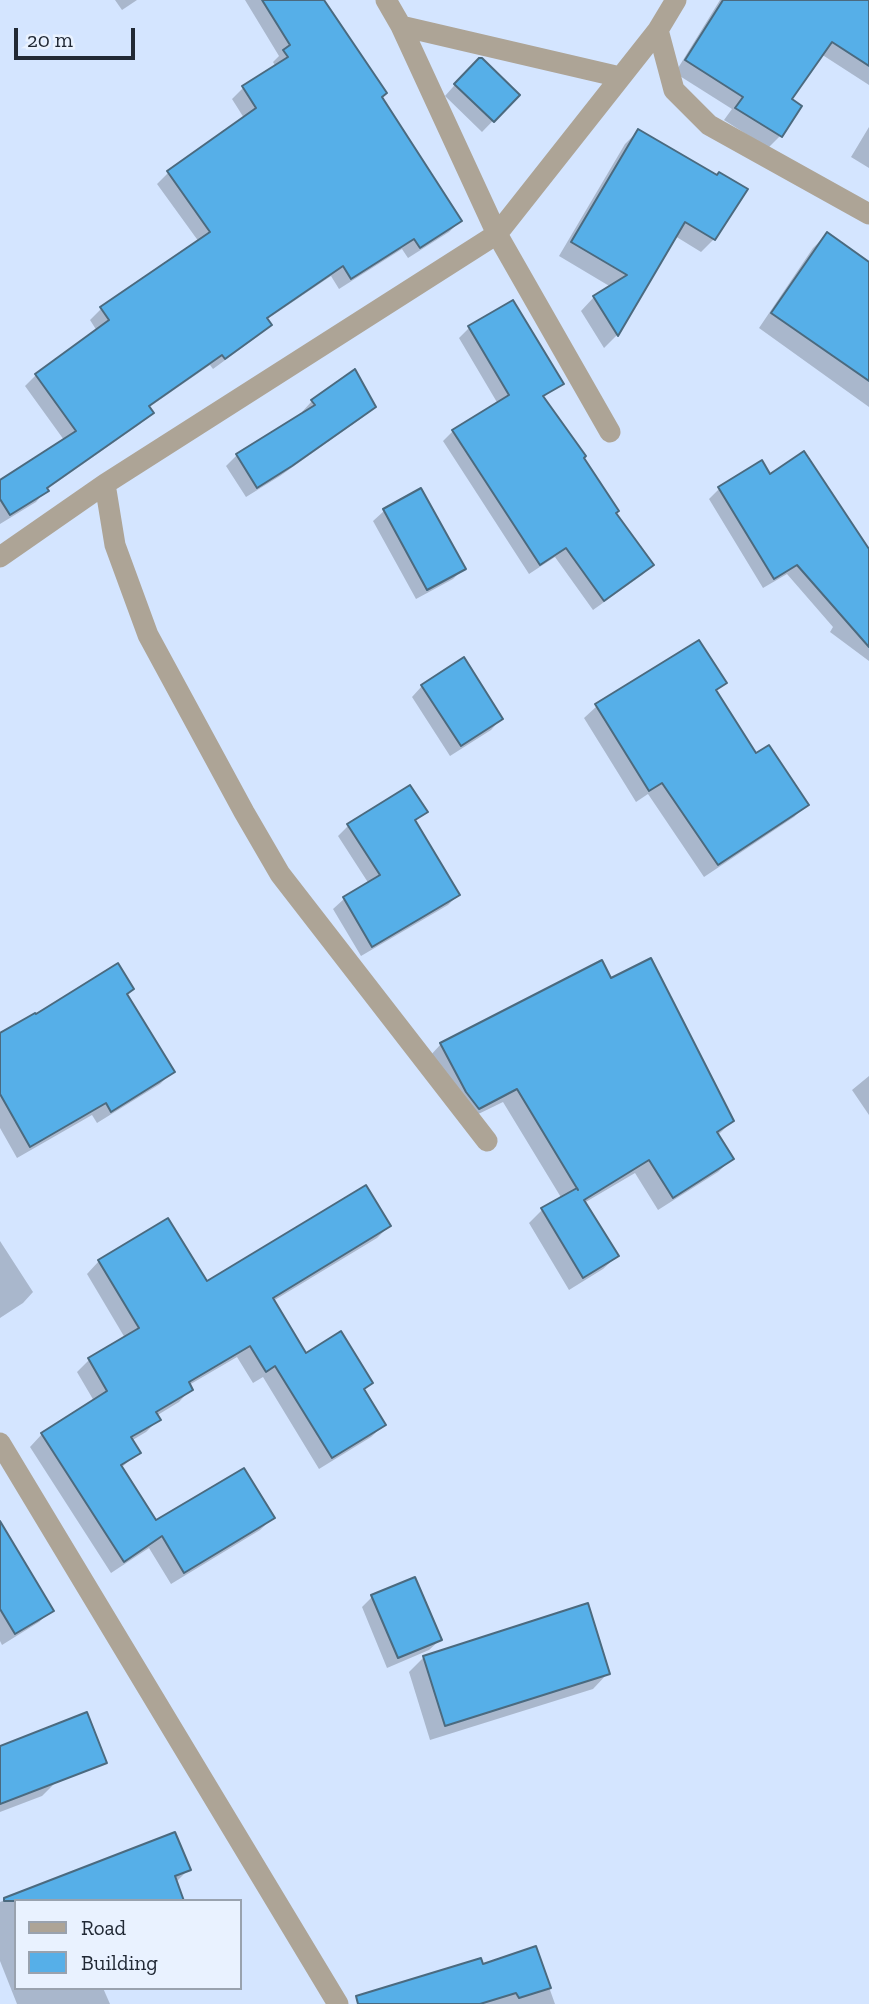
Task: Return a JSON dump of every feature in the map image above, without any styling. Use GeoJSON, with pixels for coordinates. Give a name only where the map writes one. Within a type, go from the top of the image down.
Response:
{"type":"FeatureCollection","features":[{"type":"Feature","properties":{"kind":"street"},"geometry":{"type":"LineString","coordinates":[[386,0],[401,26],[497,234],[610,432]]}},
{"type":"Feature","properties":{"kind":"street"},"geometry":{"type":"LineString","coordinates":[[0,557],[105,484],[497,234],[658,30],[676,0]]}},
{"type":"Feature","properties":{"kind":"street"},"geometry":{"type":"LineString","coordinates":[[401,26],[620,77]]}},
{"type":"Feature","properties":{"kind":"street"},"geometry":{"type":"LineString","coordinates":[[658,30],[674,90],[709,125],[869,214]]}},
{"type":"Feature","properties":{"kind":"street"},"geometry":{"type":"LineString","coordinates":[[105,484],[115,545],[148,635],[280,874],[487,1141]]}},
{"type":"Feature","properties":{"kind":"street"},"geometry":{"type":"LineString","coordinates":[[0,1443],[338,2004]]}},
{"type":"Feature","properties":{"kind":"building"},"geometry":{"type":"Polygon","coordinates":[[[262,0],[324,0],[387,93],[382,97],[462,221],[420,248],[414,239],[351,279],[343,266],[267,318],[272,325],[225,359],[222,355],[149,406],[154,413],[47,488],[49,491],[10,515],[0,499],[0,480],[76,431],[35,374],[109,320],[100,307],[210,232],[167,171],[256,108],[242,86],[288,57],[283,50],[290,45],[262,0]]]}},
{"type":"Feature","properties":{"kind":"building"},"geometry":{"type":"Polygon","coordinates":[[[723,0],[869,0],[869,66],[832,42],[792,99],[802,106],[782,137],[735,108],[743,97],[685,60],[723,0]]]}},
{"type":"Feature","properties":{"kind":"building"},"geometry":{"type":"Polygon","coordinates":[[[479,58],[520,95],[494,122],[454,84],[479,58]]]}},
{"type":"Feature","properties":{"kind":"building"},"geometry":{"type":"Polygon","coordinates":[[[638,129],[717,175],[719,172],[748,189],[715,240],[685,222],[618,336],[593,296],[627,275],[571,242],[638,129]]]}},
{"type":"Feature","properties":{"kind":"building"},"geometry":{"type":"Polygon","coordinates":[[[827,232],[869,262],[869,381],[771,313],[827,232]]]}},
{"type":"Feature","properties":{"kind":"building"},"geometry":{"type":"Polygon","coordinates":[[[513,300],[564,384],[543,396],[586,456],[584,458],[619,511],[616,513],[654,565],[604,601],[566,548],[540,565],[452,430],[509,395],[468,326],[513,300]]]}},
{"type":"Feature","properties":{"kind":"building"},"geometry":{"type":"Polygon","coordinates":[[[355,369],[376,407],[257,488],[236,454],[315,405],[311,400],[355,369]]]}},
{"type":"Feature","properties":{"kind":"building"},"geometry":{"type":"Polygon","coordinates":[[[804,451],[869,549],[869,647],[797,565],[774,579],[718,487],[762,460],[770,474],[804,451]]]}},
{"type":"Feature","properties":{"kind":"building"},"geometry":{"type":"Polygon","coordinates":[[[421,488],[466,569],[427,590],[383,509],[421,488]]]}},
{"type":"Feature","properties":{"kind":"building"},"geometry":{"type":"Polygon","coordinates":[[[699,640],[727,683],[716,690],[756,753],[769,745],[809,805],[718,865],[662,783],[649,791],[595,704],[699,640]]]}},
{"type":"Feature","properties":{"kind":"building"},"geometry":{"type":"Polygon","coordinates":[[[464,657],[503,719],[461,746],[421,685],[464,657]]]}},
{"type":"Feature","properties":{"kind":"building"},"geometry":{"type":"Polygon","coordinates":[[[410,785],[428,812],[415,820],[460,895],[372,947],[343,897],[380,875],[347,824],[410,785]]]}},
{"type":"Feature","properties":{"kind":"building"},"geometry":{"type":"Polygon","coordinates":[[[651,958],[734,1121],[717,1132],[734,1159],[673,1198],[649,1160],[584,1200],[619,1256],[583,1278],[541,1208],[577,1188],[517,1089],[479,1109],[466,1092],[440,1043],[602,960],[611,978],[651,958]]]}},
{"type":"Feature","properties":{"kind":"building"},"geometry":{"type":"Polygon","coordinates":[[[118,963],[134,989],[127,994],[175,1072],[111,1112],[106,1103],[30,1147],[0,1094],[0,1033],[118,963]]]}},
{"type":"Feature","properties":{"kind":"building"},"geometry":{"type":"Polygon","coordinates":[[[366,1185],[391,1226],[273,1298],[306,1353],[341,1331],[373,1383],[364,1389],[386,1425],[332,1458],[275,1366],[266,1372],[250,1346],[189,1382],[193,1390],[156,1412],[161,1420],[131,1437],[141,1453],[121,1465],[156,1520],[244,1468],[275,1518],[184,1573],[162,1536],[124,1562],[41,1433],[107,1391],[88,1358],[139,1328],[98,1260],[168,1218],[207,1281],[366,1185]]]}},
{"type":"Feature","properties":{"kind":"building"},"geometry":{"type":"Polygon","coordinates":[[[0,1521],[54,1611],[15,1634],[0,1609],[0,1521]]]}},
{"type":"Feature","properties":{"kind":"building"},"geometry":{"type":"Polygon","coordinates":[[[415,1577],[442,1640],[398,1658],[371,1595],[415,1577]]]}},
{"type":"Feature","properties":{"kind":"building"},"geometry":{"type":"Polygon","coordinates":[[[588,1603],[610,1674],[445,1726],[423,1656],[588,1603]]]}},
{"type":"Feature","properties":{"kind":"building"},"geometry":{"type":"Polygon","coordinates":[[[87,1712],[107,1763],[0,1804],[0,1746],[87,1712]]]}},
{"type":"Feature","properties":{"kind":"building"},"geometry":{"type":"Polygon","coordinates":[[[175,1832],[191,1870],[175,1876],[183,1899],[4,1901],[4,1898],[175,1832]]]}},
{"type":"Feature","properties":{"kind":"building"},"geometry":{"type":"Polygon","coordinates":[[[536,1946],[551,1988],[519,1998],[516,1993],[480,2004],[358,2004],[356,1996],[481,1958],[483,1964],[536,1946]]]}}]}
